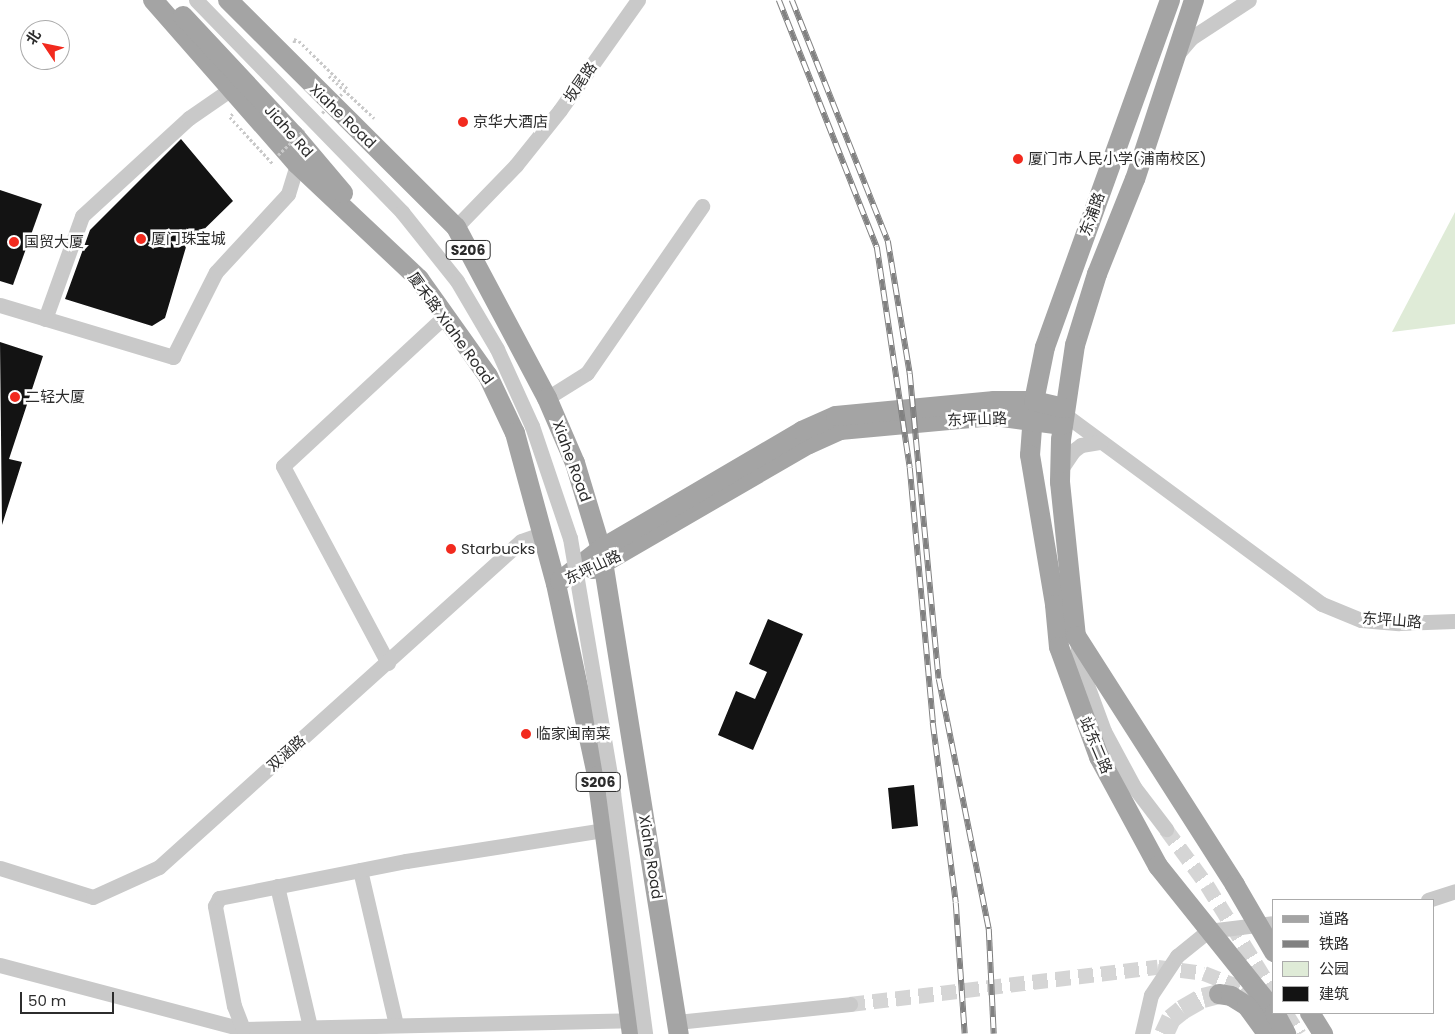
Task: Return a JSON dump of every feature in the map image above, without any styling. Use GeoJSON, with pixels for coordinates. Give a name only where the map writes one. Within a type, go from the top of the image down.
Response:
{"type":"FeatureCollection","features":[{"type":"Feature","properties":{"kind":"main road","name":"S206"},"geometry":{"type":"LineString","coordinates":[[153,0],[296,164],[405,266]]}},
{"type":"Feature","properties":{"kind":"main road","name":"Jiahe Rd"},"geometry":{"type":"LineString","coordinates":[[168,0],[294,135],[405,266]]}},
{"type":"Feature","properties":{"kind":"main road","name":"东浦路"},"geometry":{"type":"LineString","coordinates":[[1032,418],[1056,312],[1170,0]]}},
{"type":"Feature","properties":{"kind":"main road","name":"东浦路"},"geometry":{"type":"LineString","coordinates":[[1076,636],[1060,471],[1063,416],[1074,345],[1098,274],[1135,179],[1194,0]]}},
{"type":"Feature","properties":{"kind":"main road","name":"Xiahe Road"},"geometry":{"type":"LineString","coordinates":[[231,5],[456,226],[547,398],[575,463],[602,557],[678,1028]]}},
{"type":"Feature","properties":{"kind":"main road","name":"厦禾路 Xiahe Road"},"geometry":{"type":"LineString","coordinates":[[405,266],[419,279],[488,376],[515,433],[544,533]]}},
{"type":"Feature","properties":{"kind":"main road","name":"东坪山路"},"geometry":{"type":"LineString","coordinates":[[556,584],[802,431],[836,416],[994,401],[1032,418],[1063,416]]}},
{"type":"Feature","properties":{"kind":"main road","name":"站东二路"},"geometry":{"type":"LineString","coordinates":[[1032,418],[1030,455],[1055,604],[1059,647],[1099,757],[1158,866],[1272,1010]]}},
{"type":"Feature","properties":{"kind":"main road","name":"S206"},"geometry":{"type":"LineString","coordinates":[[544,533],[597,776],[632,1027]]}},
{"type":"Feature","properties":{"kind":"main road"},"geometry":{"type":"LineString","coordinates":[[1076,636],[1266,925],[1272,945]]}},
{"type":"Feature","properties":{"kind":"main road"},"geometry":{"type":"LineString","coordinates":[[1220,994],[1231,996],[1247,1006],[1267,1034]]}},
{"type":"Feature","properties":{"kind":"main road","name":"站东二路"},"geometry":{"type":"LineString","coordinates":[[1275,1014],[1286,1034]]}},
{"type":"Feature","properties":{"kind":"main road"},"geometry":{"type":"LineString","coordinates":[[1311,1014],[1323,1034]]}},
{"type":"Feature","properties":{"kind":"street"},"geometry":{"type":"LineString","coordinates":[[196,0],[402,212],[457,281],[497,349],[532,426],[570,538],[613,793],[645,1034]]}},
{"type":"Feature","properties":{"kind":"street","name":"坂尾路"},"geometry":{"type":"LineString","coordinates":[[456,226],[516,165],[560,110],[638,0]]}},
{"type":"Feature","properties":{"kind":"street","name":"东浦路"},"geometry":{"type":"LineString","coordinates":[[1174,56],[1191,38],[1249,0]]}},
{"type":"Feature","properties":{"kind":"street"},"geometry":{"type":"LineString","coordinates":[[45,319],[82,216],[190,118],[230,89]]}},
{"type":"Feature","properties":{"kind":"street"},"geometry":{"type":"LineString","coordinates":[[0,305],[173,357],[216,272],[288,194],[296,164]]}},
{"type":"Feature","properties":{"kind":"street"},"geometry":{"type":"LineString","coordinates":[[547,398],[587,373],[702,206]]}},
{"type":"Feature","properties":{"kind":"street"},"geometry":{"type":"LineString","coordinates":[[388,662],[283,466],[445,316]]}},
{"type":"Feature","properties":{"kind":"street","name":"东坪山路"},"geometry":{"type":"LineString","coordinates":[[1063,416],[1322,604],[1361,620],[1399,623],[1455,621]]}},
{"type":"Feature","properties":{"kind":"street"},"geometry":{"type":"LineString","coordinates":[[1060,471],[1073,451],[1082,445],[1100,442]]}},
{"type":"Feature","properties":{"kind":"street","name":"双涵路"},"geometry":{"type":"LineString","coordinates":[[0,868],[93,897],[159,867],[521,541],[544,533]]}},
{"type":"Feature","properties":{"kind":"street"},"geometry":{"type":"LineString","coordinates":[[1076,636],[1079,663],[1104,731],[1134,787],[1166,829]]}},
{"type":"Feature","properties":{"kind":"street"},"geometry":{"type":"LineString","coordinates":[[242,1031],[234,1006],[215,906],[219,898],[360,870],[605,830]]}},
{"type":"Feature","properties":{"kind":"street"},"geometry":{"type":"LineString","coordinates":[[360,870],[396,1025]]}},
{"type":"Feature","properties":{"kind":"street"},"geometry":{"type":"LineString","coordinates":[[277,886],[310,1027]]}},
{"type":"Feature","properties":{"kind":"street"},"geometry":{"type":"LineString","coordinates":[[1431,899],[1455,892]]}},
{"type":"Feature","properties":{"kind":"street"},"geometry":{"type":"LineString","coordinates":[[1142,1034],[1151,995],[1177,956],[1208,931],[1266,925]]}},
{"type":"Feature","properties":{"kind":"street"},"geometry":{"type":"LineString","coordinates":[[0,966],[242,1031],[396,1025],[632,1027]]}},
{"type":"Feature","properties":{"kind":"street"},"geometry":{"type":"LineString","coordinates":[[678,1028],[850,1004]]}},
{"type":"Feature","properties":{"kind":"path"},"geometry":{"type":"LineString","coordinates":[[346,90],[294,39],[374,118]]}},
{"type":"Feature","properties":{"kind":"green space"},"geometry":{"type":"Polygon","coordinates":[[[1455,212],[1455,324],[1392,332],[1455,212]]]}},
{"type":"Feature","properties":{"kind":"building","name":"厦门珠宝城"},"geometry":{"type":"Polygon","coordinates":[[[181,139],[233,201],[186,247],[165,318],[152,326],[65,299],[90,230],[181,139]]]}},
{"type":"Feature","properties":{"kind":"building","name":"国贸大厦"},"geometry":{"type":"Polygon","coordinates":[[[0,190],[42,204],[13,285],[0,281],[0,190]]]}},
{"type":"Feature","properties":{"kind":"building","name":"二轻大厦"},"geometry":{"type":"Polygon","coordinates":[[[0,342],[43,356],[9,459],[22,462],[2,525],[0,342]]]}},
{"type":"Feature","properties":{"kind":"building"},"geometry":{"type":"Polygon","coordinates":[[[768,619],[803,634],[753,750],[718,735],[736,691],[755,699],[767,672],[749,664],[768,619]]]}},
{"type":"Feature","properties":{"kind":"building"},"geometry":{"type":"Polygon","coordinates":[[[914,785],[918,826],[892,829],[888,788],[914,785]]]}},
{"type":"Feature","properties":{"kind":"tunnel"},"geometry":{"type":"LineString","coordinates":[[1166,829],[1207,885],[1272,990]]}},
{"type":"Feature","properties":{"kind":"tunnel"},"geometry":{"type":"LineString","coordinates":[[850,1004],[1158,967],[1204,973],[1242,988],[1259,1005]]}},
{"type":"Feature","properties":{"kind":"tunnel"},"geometry":{"type":"LineString","coordinates":[[1164,1034],[1171,1019],[1182,1010],[1203,998],[1219,994]]}},
{"type":"Feature","properties":{"kind":"tunnel"},"geometry":{"type":"LineString","coordinates":[[1287,1014],[1299,1034]]}},
{"type":"Feature","properties":{"kind":"railway"},"geometry":{"type":"LineString","coordinates":[[779,0],[877,247],[910,468],[933,723],[956,903],[965,1034]]}},
{"type":"Feature","properties":{"kind":"railway"},"geometry":{"type":"LineString","coordinates":[[792,0],[888,241],[910,374],[939,679],[989,929],[994,1034]]}},
{"type":"Feature","properties":{"kind":"place","name":"京华大酒店"},"geometry":{"type":"Point","coordinates":[463,122]}},
{"type":"Feature","properties":{"kind":"place","name":"厦门市人民小学(浦南校区)"},"geometry":{"type":"Point","coordinates":[1018,159]}},
{"type":"Feature","properties":{"kind":"place","name":"厦门珠宝城"},"geometry":{"type":"Point","coordinates":[141,239]}},
{"type":"Feature","properties":{"kind":"place","name":"国贸大厦"},"geometry":{"type":"Point","coordinates":[14,242]}},
{"type":"Feature","properties":{"kind":"place","name":"二轻大厦"},"geometry":{"type":"Point","coordinates":[15,397]}},
{"type":"Feature","properties":{"kind":"place","name":"Starbucks"},"geometry":{"type":"Point","coordinates":[451,549]}},
{"type":"Feature","properties":{"kind":"place","name":"临家闽南菜"},"geometry":{"type":"Point","coordinates":[526,734]}}]}
